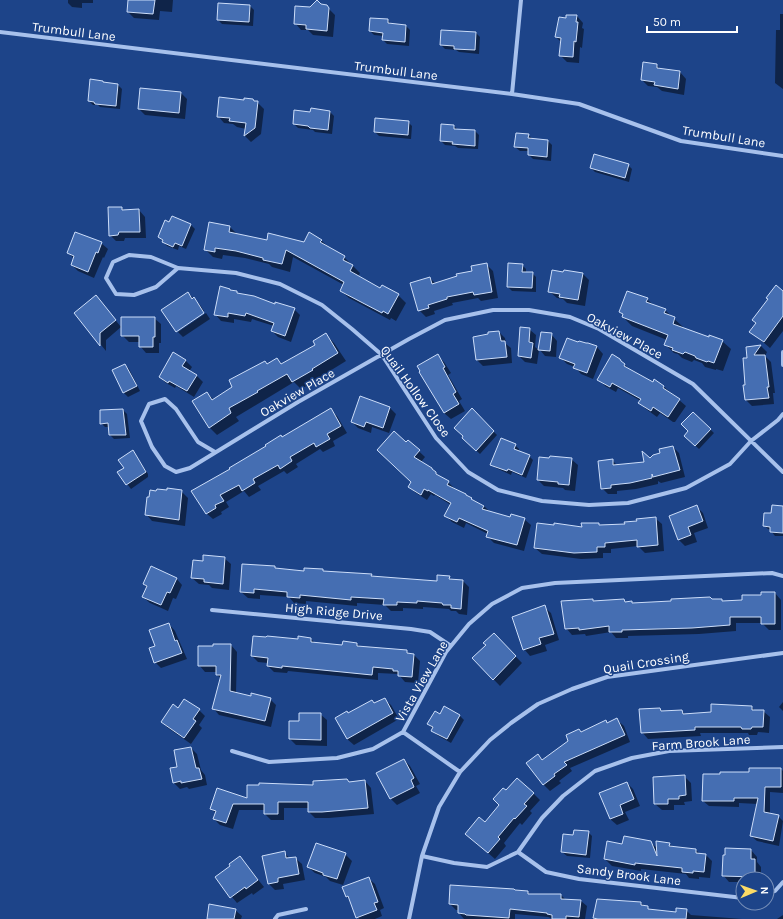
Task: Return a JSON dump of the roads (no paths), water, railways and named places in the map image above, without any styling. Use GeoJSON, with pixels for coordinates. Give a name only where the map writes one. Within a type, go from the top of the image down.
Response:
{"type":"FeatureCollection","features":[{"type":"Feature","properties":{"kind":"street"},"geometry":{"type":"LineString","coordinates":[[512,94],[521,0]]}},
{"type":"Feature","properties":{"kind":"street","name":"Trumbull Lane"},"geometry":{"type":"LineString","coordinates":[[0,32],[512,94],[579,104],[681,141],[783,156]]}},
{"type":"Feature","properties":{"kind":"street","name":"Quail Hollow Close"},"geometry":{"type":"LineString","coordinates":[[178,268],[156,287],[134,295],[116,294],[106,278],[113,262],[129,255],[151,257],[178,268],[236,273],[280,284],[322,305],[382,355],[436,438],[468,472],[498,490],[542,501],[589,505],[628,503],[686,488],[730,464],[751,441],[778,420],[783,414]]}},
{"type":"Feature","properties":{"kind":"street","name":"Oakview Place"},"geometry":{"type":"LineString","coordinates":[[215,452],[198,442],[176,409],[165,399],[149,404],[141,421],[152,447],[165,466],[176,472],[190,468],[298,402],[445,320],[493,310],[529,310],[570,317],[599,329],[693,384],[783,472]]}},
{"type":"Feature","properties":{"kind":"street"},"geometry":{"type":"LineString","coordinates":[[783,352],[783,365]]}},
{"type":"Feature","properties":{"kind":"street","name":"Vista View Lane"},"geometry":{"type":"LineString","coordinates":[[232,751],[269,762],[337,758],[373,750],[403,732],[446,652],[469,624],[492,604],[522,588],[555,583],[640,579],[772,573],[783,576]]}},
{"type":"Feature","properties":{"kind":"street","name":"High Ridge Drive"},"geometry":{"type":"LineString","coordinates":[[212,610],[411,629],[430,632],[451,646]]}},
{"type":"Feature","properties":{"kind":"street","name":"Quail Crossing"},"geometry":{"type":"LineString","coordinates":[[408,919],[422,856],[439,807],[460,772],[490,740],[511,722],[538,704],[572,688],[607,677],[783,653]]}},
{"type":"Feature","properties":{"kind":"street"},"geometry":{"type":"LineString","coordinates":[[403,732],[460,772]]}},
{"type":"Feature","properties":{"kind":"street","name":"Farm Brook Lane"},"geometry":{"type":"LineString","coordinates":[[422,856],[454,863],[487,867],[518,852],[542,818],[563,796],[595,771],[632,758],[669,751],[783,747]]}},
{"type":"Feature","properties":{"kind":"street","name":"Sandy Brook Lane"},"geometry":{"type":"LineString","coordinates":[[518,852],[546,872],[579,879],[735,897]]}},
{"type":"Feature","properties":{"kind":"street"},"geometry":{"type":"LineString","coordinates":[[775,891],[783,882]]}},
{"type":"Feature","properties":{"kind":"street"},"geometry":{"type":"LineString","coordinates":[[275,919],[278,915],[306,909]]}}]}
